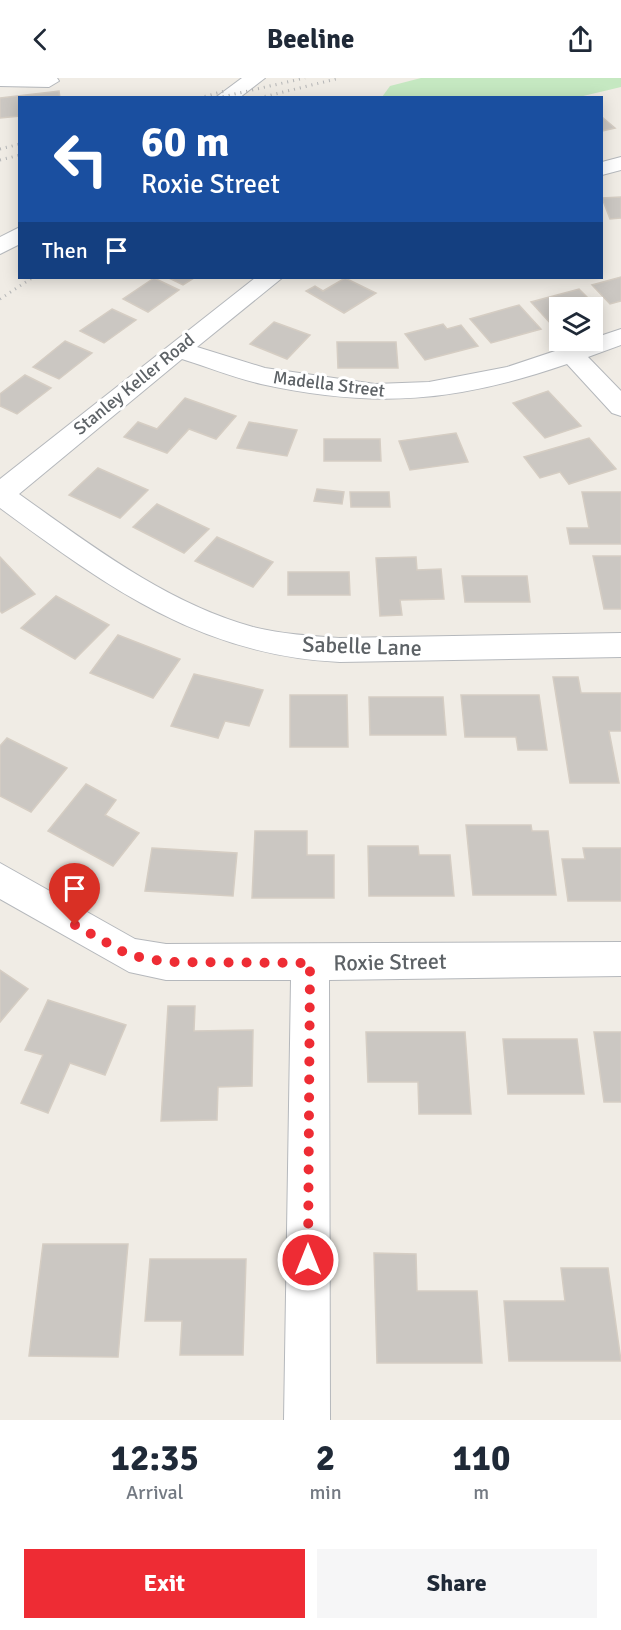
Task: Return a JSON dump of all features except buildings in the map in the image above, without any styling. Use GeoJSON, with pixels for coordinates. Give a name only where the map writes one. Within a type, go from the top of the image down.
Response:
{"type":"FeatureCollection","features":[{"type":"Feature","properties":{"kind":"street"},"geometry":{"type":"LineString","coordinates":[[228,96],[255,78]]}},
{"type":"Feature","properties":{"kind":"street"},"geometry":{"type":"LineString","coordinates":[[0,80],[49,81]]}},
{"type":"Feature","properties":{"kind":"street"},"geometry":{"type":"LineString","coordinates":[[603,169],[621,163]]}},
{"type":"Feature","properties":{"kind":"street"},"geometry":{"type":"LineString","coordinates":[[0,247],[18,235]]}},
{"type":"Feature","properties":{"kind":"street","name":"Stanley Keller Road"},"geometry":{"type":"LineString","coordinates":[[0,494],[178,349],[269,279]]}},
{"type":"Feature","properties":{"kind":"street","name":"Madella Street"},"geometry":{"type":"LineString","coordinates":[[178,349],[262,376],[375,392],[429,390],[474,383],[513,374],[621,337]]}},
{"type":"Feature","properties":{"kind":"street"},"geometry":{"type":"LineString","coordinates":[[570,353],[621,407]]}},
{"type":"Feature","properties":{"kind":"street","name":"Sabelle Lane"},"geometry":{"type":"LineString","coordinates":[[0,494],[89,558],[176,609],[255,639],[335,650],[621,645]]}},
{"type":"Feature","properties":{"kind":"street","name":"Roxie Street"},"geometry":{"type":"LineString","coordinates":[[0,879],[129,955],[166,962],[310,963],[621,959]]}},
{"type":"Feature","properties":{"kind":"street"},"geometry":{"type":"LineString","coordinates":[[307,1420],[310,963]]}},
{"type":"Feature","properties":{"kind":"green space"},"geometry":{"type":"Polygon","coordinates":[[[421,78],[621,78],[621,87],[583,96],[383,96],[390,86],[421,78]]]}},
{"type":"Feature","properties":{"kind":"railway"},"geometry":{"type":"LineString","coordinates":[[226,96],[305,78]]}},
{"type":"Feature","properties":{"kind":"railway"},"geometry":{"type":"LineString","coordinates":[[267,96],[340,78]]}},
{"type":"Feature","properties":{"kind":"railway"},"geometry":{"type":"LineString","coordinates":[[206,96],[225,91]]}},
{"type":"Feature","properties":{"kind":"railway"},"geometry":{"type":"LineString","coordinates":[[0,149],[18,144]]}},
{"type":"Feature","properties":{"kind":"railway"},"geometry":{"type":"LineString","coordinates":[[0,160],[18,156]]}},
{"type":"Feature","properties":{"kind":"railway"},"geometry":{"type":"LineString","coordinates":[[0,299],[30,279]]}},
{"type":"Feature","properties":{"kind":"route"},"geometry":{"type":"LineString","coordinates":[[75,925],[129,955],[166,962],[310,963],[308,1260]]}}]}
